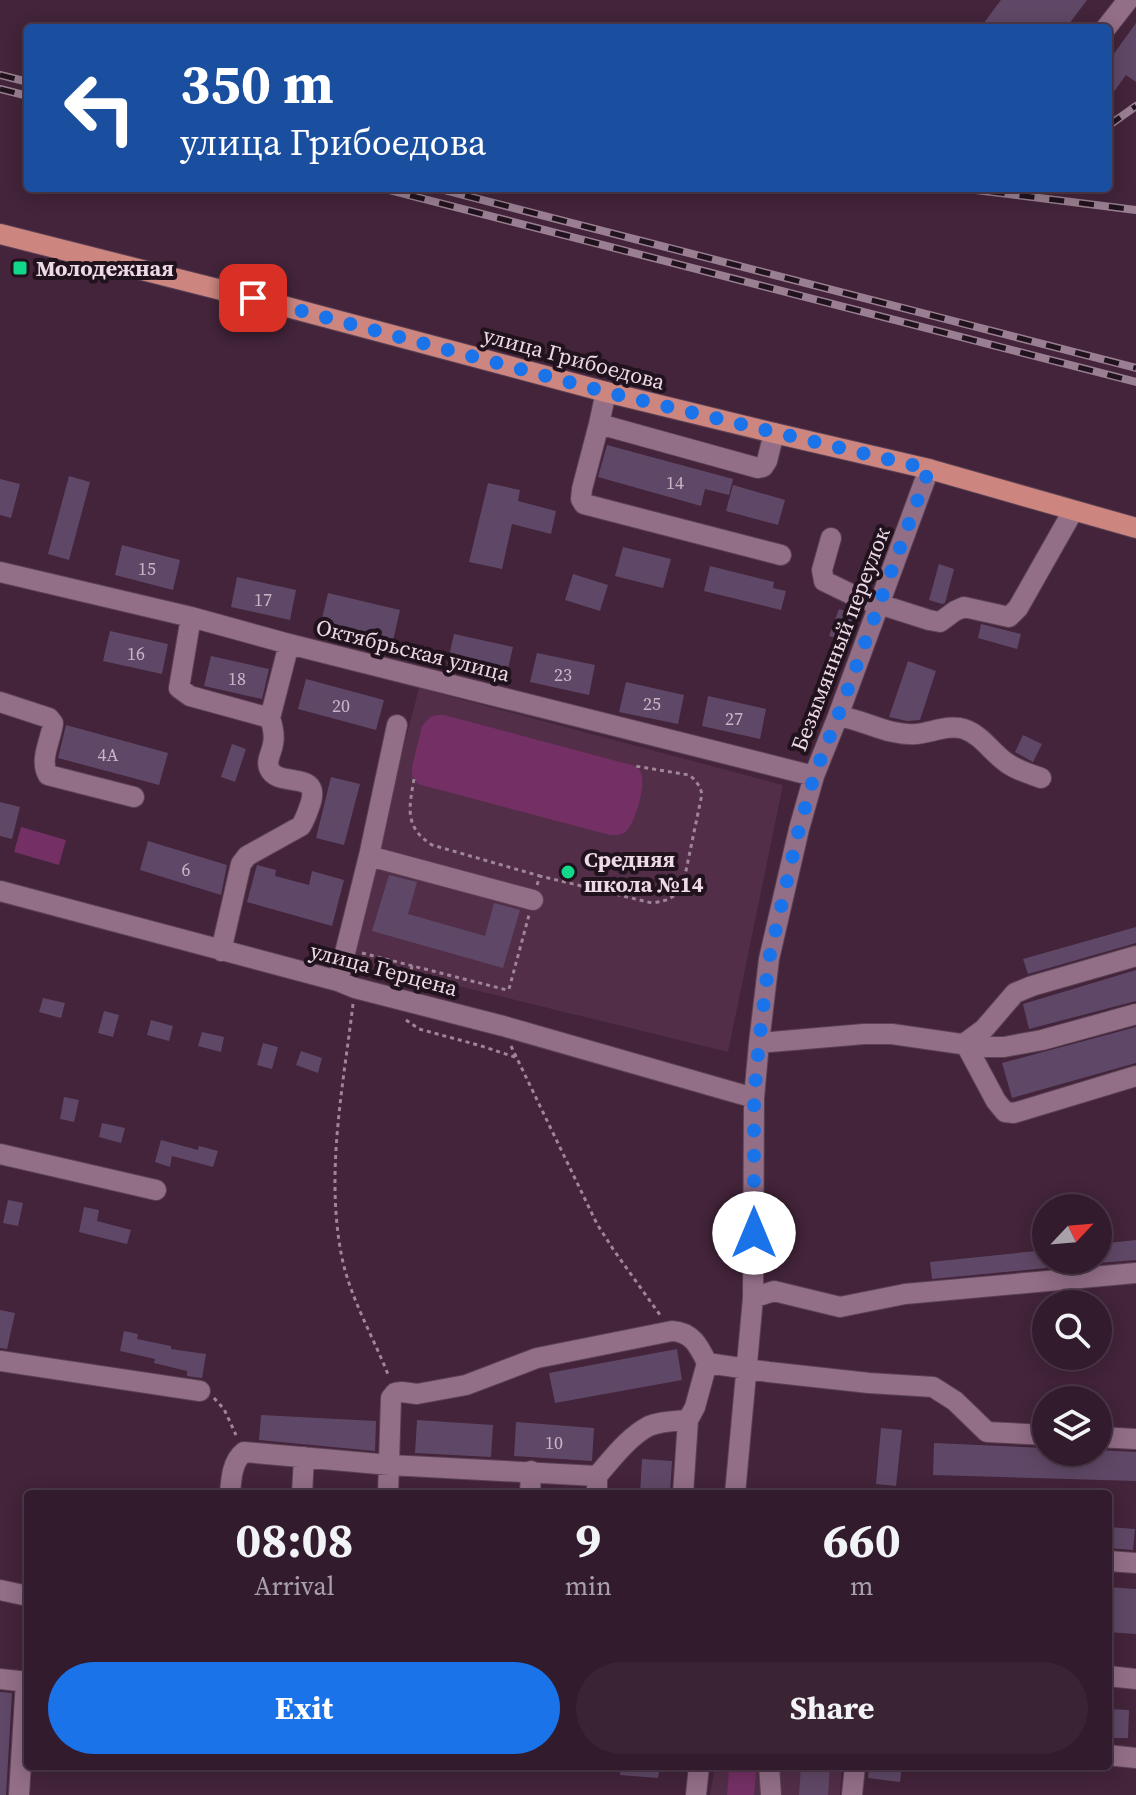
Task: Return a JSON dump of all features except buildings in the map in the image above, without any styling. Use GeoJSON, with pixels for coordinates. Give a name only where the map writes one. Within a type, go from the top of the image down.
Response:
{"type":"FeatureCollection","features":[{"type":"Feature","properties":{"kind":"main road","name":"улица Грибоедова"},"geometry":{"type":"LineString","coordinates":[[0,234],[606,392],[929,469],[1136,528]]}},
{"type":"Feature","properties":{"kind":"street"},"geometry":{"type":"LineString","coordinates":[[1109,24],[1128,0]]}},
{"type":"Feature","properties":{"kind":"street"},"geometry":{"type":"LineString","coordinates":[[606,392],[582,489],[584,504],[781,555]]}},
{"type":"Feature","properties":{"kind":"street"},"geometry":{"type":"LineString","coordinates":[[599,424],[758,468],[767,461],[774,433]]}},
{"type":"Feature","properties":{"kind":"street","name":"Безымянный переулок"},"geometry":{"type":"LineString","coordinates":[[735,1490],[753,1298],[754,1098],[769,959],[814,776],[929,469]]}},
{"type":"Feature","properties":{"kind":"street"},"geometry":{"type":"LineString","coordinates":[[831,538],[822,570],[824,581],[857,597],[940,622],[964,607],[1009,617],[1018,608],[1073,511]]}},
{"type":"Feature","properties":{"kind":"street","name":"Октябрьская улица"},"geometry":{"type":"LineString","coordinates":[[0,572],[191,617],[814,776]]}},
{"type":"Feature","properties":{"kind":"street"},"geometry":{"type":"LineString","coordinates":[[191,617],[179,683],[181,691],[270,718]]}},
{"type":"Feature","properties":{"kind":"street"},"geometry":{"type":"LineString","coordinates":[[221,951],[241,864],[247,856],[301,826],[313,794],[305,783],[276,776],[267,765],[274,730],[270,718],[289,644]]}},
{"type":"Feature","properties":{"kind":"street"},"geometry":{"type":"LineString","coordinates":[[0,702],[49,718],[53,723],[44,763],[48,775],[134,797]]}},
{"type":"Feature","properties":{"kind":"street"},"geometry":{"type":"LineString","coordinates":[[838,716],[853,718],[891,733],[912,734],[962,728],[977,735],[1008,765],[1041,778]]}},
{"type":"Feature","properties":{"kind":"street"},"geometry":{"type":"LineString","coordinates":[[346,985],[347,949],[397,725]]}},
{"type":"Feature","properties":{"kind":"street"},"geometry":{"type":"LineString","coordinates":[[369,856],[533,900]]}},
{"type":"Feature","properties":{"kind":"street","name":"улица Герцена"},"geometry":{"type":"LineString","coordinates":[[0,891],[503,1026],[754,1098]]}},
{"type":"Feature","properties":{"kind":"street"},"geometry":{"type":"LineString","coordinates":[[965,1043],[984,1029],[1015,993],[1136,956]]}},
{"type":"Feature","properties":{"kind":"street"},"geometry":{"type":"LineString","coordinates":[[759,1043],[892,1034],[982,1047],[1004,1047],[1042,1040],[1136,1014]]}},
{"type":"Feature","properties":{"kind":"street"},"geometry":{"type":"LineString","coordinates":[[965,1043],[1005,1112],[1014,1113],[1136,1076]]}},
{"type":"Feature","properties":{"kind":"street"},"geometry":{"type":"LineString","coordinates":[[0,1154],[156,1190]]}},
{"type":"Feature","properties":{"kind":"street"},"geometry":{"type":"LineString","coordinates":[[753,1298],[774,1291],[840,1307],[905,1294],[1136,1273]]}},
{"type":"Feature","properties":{"kind":"street"},"geometry":{"type":"LineString","coordinates":[[388,1490],[391,1398],[395,1393],[417,1394],[466,1385],[537,1358],[679,1331],[694,1340],[707,1363],[695,1407],[688,1420],[683,1490]]}},
{"type":"Feature","properties":{"kind":"street"},"geometry":{"type":"LineString","coordinates":[[0,1361],[200,1391]]}},
{"type":"Feature","properties":{"kind":"street"},"geometry":{"type":"LineString","coordinates":[[707,1363],[869,1383],[933,1387],[955,1401],[987,1432],[1032,1434]]}},
{"type":"Feature","properties":{"kind":"street"},"geometry":{"type":"LineString","coordinates":[[230,1490],[235,1463],[244,1452],[390,1465],[531,1471],[597,1485],[634,1436],[650,1426],[688,1420]]}},
{"type":"Feature","properties":{"kind":"street"},"geometry":{"type":"LineString","coordinates":[[1112,1438],[1136,1439]]}},
{"type":"Feature","properties":{"kind":"street"},"geometry":{"type":"LineString","coordinates":[[302,1490],[304,1457]]}},
{"type":"Feature","properties":{"kind":"street"},"geometry":{"type":"LineString","coordinates":[[530,1490],[531,1471]]}},
{"type":"Feature","properties":{"kind":"street"},"geometry":{"type":"LineString","coordinates":[[1112,1561],[1136,1563]]}},
{"type":"Feature","properties":{"kind":"street"},"geometry":{"type":"LineString","coordinates":[[0,1590],[24,1595]]}},
{"type":"Feature","properties":{"kind":"street"},"geometry":{"type":"LineString","coordinates":[[1112,1676],[1136,1679]]}},
{"type":"Feature","properties":{"kind":"street"},"geometry":{"type":"LineString","coordinates":[[0,1679],[24,1681]]}},
{"type":"Feature","properties":{"kind":"street"},"geometry":{"type":"LineString","coordinates":[[19,1795],[24,1724]]}},
{"type":"Feature","properties":{"kind":"street"},"geometry":{"type":"LineString","coordinates":[[1112,1755],[1136,1758]]}},
{"type":"Feature","properties":{"kind":"street"},"geometry":{"type":"LineString","coordinates":[[696,1795],[699,1770]]}},
{"type":"Feature","properties":{"kind":"street"},"geometry":{"type":"LineString","coordinates":[[769,1770],[771,1795]]}},
{"type":"Feature","properties":{"kind":"street"},"geometry":{"type":"LineString","coordinates":[[852,1795],[855,1770]]}},
{"type":"Feature","properties":{"kind":"path"},"geometry":{"type":"LineString","coordinates":[[414,779],[410,801],[411,823],[418,836],[432,845],[540,876],[652,903],[675,896],[683,885],[702,794],[689,775],[635,766]]}},
{"type":"Feature","properties":{"kind":"path"},"geometry":{"type":"LineString","coordinates":[[347,949],[507,990],[540,876]]}},
{"type":"Feature","properties":{"kind":"path"},"geometry":{"type":"LineString","coordinates":[[346,985],[334,1201],[342,1260],[354,1299],[378,1348],[395,1393]]}},
{"type":"Feature","properties":{"kind":"path"},"geometry":{"type":"LineString","coordinates":[[404,1000],[405,1019],[409,1024],[516,1058]]}},
{"type":"Feature","properties":{"kind":"path"},"geometry":{"type":"LineString","coordinates":[[503,1026],[597,1224],[672,1331]]}},
{"type":"Feature","properties":{"kind":"path"},"geometry":{"type":"LineString","coordinates":[[200,1391],[219,1402],[244,1452]]}},
{"type":"Feature","properties":{"kind":"shaded area","name":"Средняя школа №14"},"geometry":{"type":"Polygon","coordinates":[[[419,688],[783,785],[728,1052],[348,959],[419,688]]]}},
{"type":"Feature","properties":{"kind":"shaded area"},"geometry":{"type":"Polygon","coordinates":[[[437,715],[635,766],[641,773],[642,790],[628,830],[619,835],[610,835],[418,784],[412,776],[412,767],[422,726],[430,717],[437,715]]]}},
{"type":"Feature","properties":{"kind":"shaded area"},"geometry":{"type":"Polygon","coordinates":[[[21,827],[66,840],[59,865],[14,852],[21,827]]]}},
{"type":"Feature","properties":{"kind":"shaded area"},"geometry":{"type":"Polygon","coordinates":[[[714,1770],[842,1770],[840,1795],[710,1795],[714,1770]]]}},
{"type":"Feature","properties":{"kind":"shaded area"},"geometry":{"type":"Polygon","coordinates":[[[729,1770],[756,1772],[754,1795],[727,1795],[729,1770]]]}},
{"type":"Feature","properties":{"kind":"railway"},"geometry":{"type":"LineString","coordinates":[[0,75],[24,81]]}},
{"type":"Feature","properties":{"kind":"railway"},"geometry":{"type":"LineString","coordinates":[[0,89],[24,95]]}},
{"type":"Feature","properties":{"kind":"railway"},"geometry":{"type":"LineString","coordinates":[[1112,123],[1136,106]]}},
{"type":"Feature","properties":{"kind":"railway"},"geometry":{"type":"LineString","coordinates":[[397,192],[1136,382]]}},
{"type":"Feature","properties":{"kind":"railway"},"geometry":{"type":"LineString","coordinates":[[452,192],[1136,368]]}},
{"type":"Feature","properties":{"kind":"railway"},"geometry":{"type":"LineString","coordinates":[[992,192],[1136,210]]}},
{"type":"Feature","properties":{"kind":"place","name":"Молодежная"},"geometry":{"type":"Point","coordinates":[20,268]}},
{"type":"Feature","properties":{"kind":"place","name":"Средняя школа №14"},"geometry":{"type":"Point","coordinates":[568,872]}},
{"type":"Feature","properties":{"kind":"route"},"geometry":{"type":"LineString","coordinates":[[253,298],[606,392],[929,469],[814,776],[769,959],[754,1098],[754,1233]]}}]}
